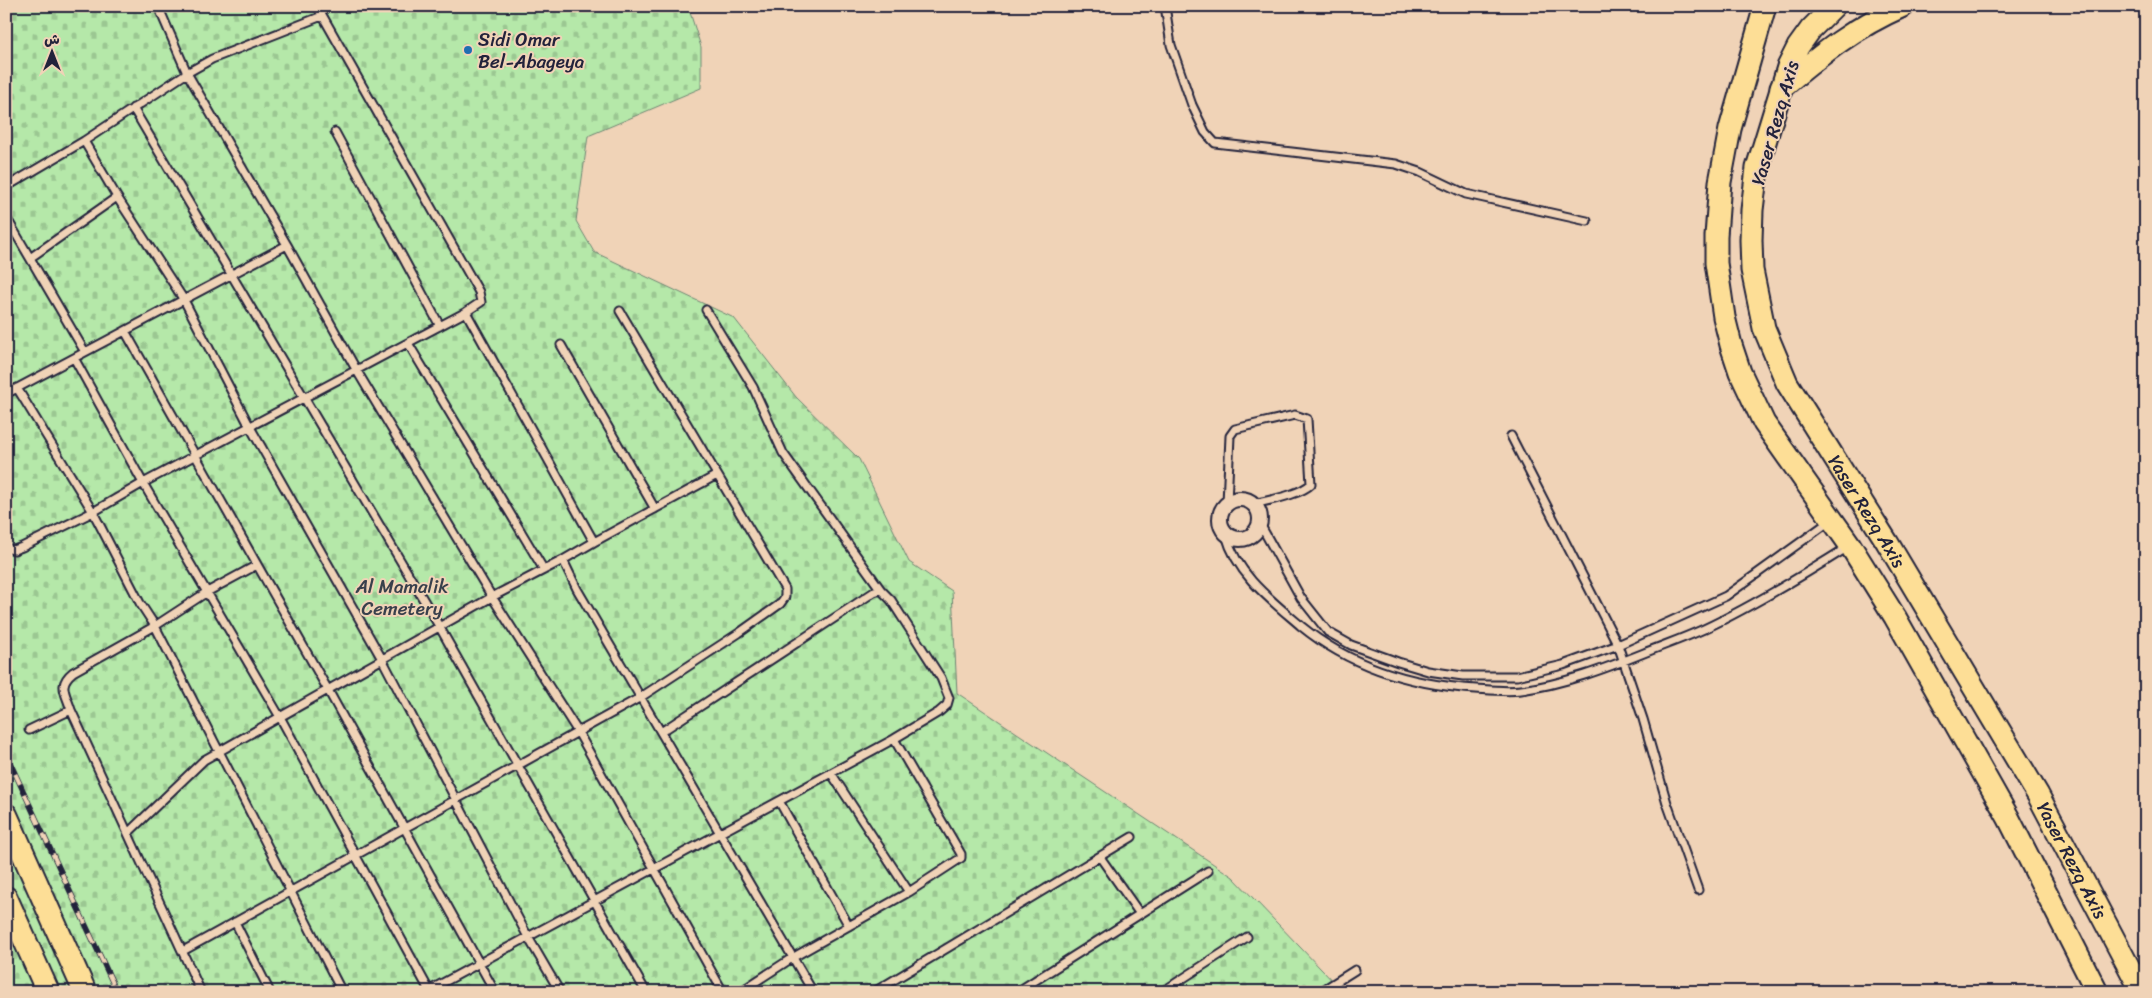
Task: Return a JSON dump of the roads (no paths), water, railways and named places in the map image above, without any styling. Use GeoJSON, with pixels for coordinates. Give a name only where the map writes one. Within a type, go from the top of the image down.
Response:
{"type":"FeatureCollection","features":[{"type":"Feature","properties":{"kind":"highway"},"geometry":{"type":"LineString","coordinates":[[6,815],[85,992]]}},
{"type":"Feature","properties":{"kind":"highway"},"geometry":{"type":"LineString","coordinates":[[6,898],[48,992]]}},
{"type":"Feature","properties":{"kind":"main road","name":"Yaser Rezq Axis"},"geometry":{"type":"LineString","coordinates":[[1765,6],[1730,129],[1720,182],[1716,236],[1719,289],[1731,345],[1751,398],[1780,447],[1850,545],[1895,617],[1974,755],[2097,992]]}},
{"type":"Feature","properties":{"kind":"main road","name":"Yaser Rezq Axis"},"geometry":{"type":"LineString","coordinates":[[1834,6],[1811,29],[1798,47],[1781,88],[1757,168],[1751,240],[1757,299],[1774,356],[1808,419],[1882,535],[2038,795],[2142,992]]}},
{"type":"Feature","properties":{"kind":"main road"},"geometry":{"type":"LineString","coordinates":[[1781,88],[1834,44],[1856,29],[1903,6]]}},
{"type":"Feature","properties":{"kind":"street"},"geometry":{"type":"LineString","coordinates":[[1241,499],[1254,504],[1258,510],[1260,524],[1257,530],[1246,539],[1232,539],[1226,535],[1219,522],[1222,508],[1227,503],[1241,499]]}},
{"type":"Feature","properties":{"kind":"lane"},"geometry":{"type":"LineString","coordinates":[[158,6],[186,73],[287,245],[357,371],[492,597],[578,732],[723,992]]}},
{"type":"Feature","properties":{"kind":"lane"},"geometry":{"type":"LineString","coordinates":[[6,548],[14,550],[22,547],[93,512],[143,483],[357,371],[481,302],[479,292],[317,6]]}},
{"type":"Feature","properties":{"kind":"lane"},"geometry":{"type":"LineString","coordinates":[[1165,6],[1171,45],[1192,105],[1205,132],[1215,143],[1396,164],[1466,194],[1586,220]]}},
{"type":"Feature","properties":{"kind":"lane"},"geometry":{"type":"LineString","coordinates":[[6,187],[84,141],[186,73],[212,59],[322,16]]}},
{"type":"Feature","properties":{"kind":"lane"},"geometry":{"type":"LineString","coordinates":[[134,108],[439,626],[646,992]]}},
{"type":"Feature","properties":{"kind":"lane"},"geometry":{"type":"LineString","coordinates":[[335,132],[440,326]]}},
{"type":"Feature","properties":{"kind":"lane"},"geometry":{"type":"LineString","coordinates":[[84,141],[117,197],[184,300],[250,427],[382,659],[528,937],[560,992]]}},
{"type":"Feature","properties":{"kind":"lane"},"geometry":{"type":"LineString","coordinates":[[30,258],[117,197]]}},
{"type":"Feature","properties":{"kind":"lane"},"geometry":{"type":"LineString","coordinates":[[6,217],[85,352]]}},
{"type":"Feature","properties":{"kind":"lane"},"geometry":{"type":"LineString","coordinates":[[6,394],[287,245]]}},
{"type":"Feature","properties":{"kind":"lane"},"geometry":{"type":"LineString","coordinates":[[74,358],[143,483],[280,717],[428,991],[894,739],[939,712],[947,705],[949,698],[941,678],[891,600],[881,590],[783,452],[753,386],[706,310]]}},
{"type":"Feature","properties":{"kind":"lane"},"geometry":{"type":"LineString","coordinates":[[183,951],[641,697],[739,633],[780,604],[785,597],[785,589],[620,311]]}},
{"type":"Feature","properties":{"kind":"lane"},"geometry":{"type":"LineString","coordinates":[[466,312],[594,542]]}},
{"type":"Feature","properties":{"kind":"lane"},"geometry":{"type":"LineString","coordinates":[[125,331],[328,690],[495,992]]}},
{"type":"Feature","properties":{"kind":"lane"},"geometry":{"type":"LineString","coordinates":[[408,343],[544,570]]}},
{"type":"Feature","properties":{"kind":"lane"},"geometry":{"type":"LineString","coordinates":[[561,345],[655,509]]}},
{"type":"Feature","properties":{"kind":"lane"},"geometry":{"type":"LineString","coordinates":[[17,388],[93,512],[220,751],[342,992]]}},
{"type":"Feature","properties":{"kind":"lane"},"geometry":{"type":"LineString","coordinates":[[1227,503],[1230,436],[1232,432],[1235,429],[1295,415],[1307,419],[1311,484],[1307,488],[1290,494],[1254,504]]}},
{"type":"Feature","properties":{"kind":"lane"},"geometry":{"type":"LineString","coordinates":[[1511,436],[1618,645],[1643,719],[1666,803],[1698,890]]}},
{"type":"Feature","properties":{"kind":"lane"},"geometry":{"type":"LineString","coordinates":[[129,832],[204,760],[439,626],[717,475]]}},
{"type":"Feature","properties":{"kind":"lane"},"geometry":{"type":"LineString","coordinates":[[1260,524],[1301,598],[1328,632],[1351,645],[1428,671],[1463,676],[1518,676],[1562,665],[1618,645],[1726,596],[1833,519]]}},
{"type":"Feature","properties":{"kind":"lane"},"geometry":{"type":"LineString","coordinates":[[1226,535],[1230,551],[1251,582],[1324,644],[1353,660],[1388,674],[1427,684],[1462,688],[1520,690],[1568,681],[1624,662],[1703,629],[1804,574],[1850,545]]}},
{"type":"Feature","properties":{"kind":"lane"},"geometry":{"type":"LineString","coordinates":[[563,560],[578,589],[813,992]]}},
{"type":"Feature","properties":{"kind":"lane"},"geometry":{"type":"LineString","coordinates":[[201,992],[129,832],[71,710],[63,686],[66,678],[207,592],[257,565]]}},
{"type":"Feature","properties":{"kind":"lane"},"geometry":{"type":"LineString","coordinates":[[661,732],[781,652],[874,592],[881,590]]}},
{"type":"Feature","properties":{"kind":"lane"},"geometry":{"type":"LineString","coordinates":[[29,730],[71,710]]}},
{"type":"Feature","properties":{"kind":"lane"},"geometry":{"type":"LineString","coordinates":[[740,992],[792,958],[952,866],[961,858],[961,854],[894,739]]}},
{"type":"Feature","properties":{"kind":"lane"},"geometry":{"type":"LineString","coordinates":[[831,773],[909,892]]}},
{"type":"Feature","properties":{"kind":"lane"},"geometry":{"type":"LineString","coordinates":[[779,801],[849,926]]}},
{"type":"Feature","properties":{"kind":"lane"},"geometry":{"type":"LineString","coordinates":[[874,992],[1132,838]]}},
{"type":"Feature","properties":{"kind":"lane"},"geometry":{"type":"LineString","coordinates":[[1100,857],[1140,914]]}},
{"type":"Feature","properties":{"kind":"lane"},"geometry":{"type":"LineString","coordinates":[[1016,992],[1208,871]]}},
{"type":"Feature","properties":{"kind":"lane"},"geometry":{"type":"LineString","coordinates":[[235,922],[270,992]]}},
{"type":"Feature","properties":{"kind":"lane"},"geometry":{"type":"LineString","coordinates":[[1162,992],[1247,937]]}},
{"type":"Feature","properties":{"kind":"lane"},"geometry":{"type":"LineString","coordinates":[[1320,992],[1355,970]]}},
{"type":"Feature","properties":{"kind":"railway"},"geometry":{"type":"LineString","coordinates":[[6,754],[117,992]]}},
{"type":"Feature","properties":{"kind":"place","name":"Sidi Omar Bel-Abageya"},"geometry":{"type":"Point","coordinates":[468,50]}},
{"type":"Feature","properties":{"kind":"park label","name":"Al Mamalik Cemetery"},"geometry":{"type":"Point","coordinates":[402,597]}}]}
